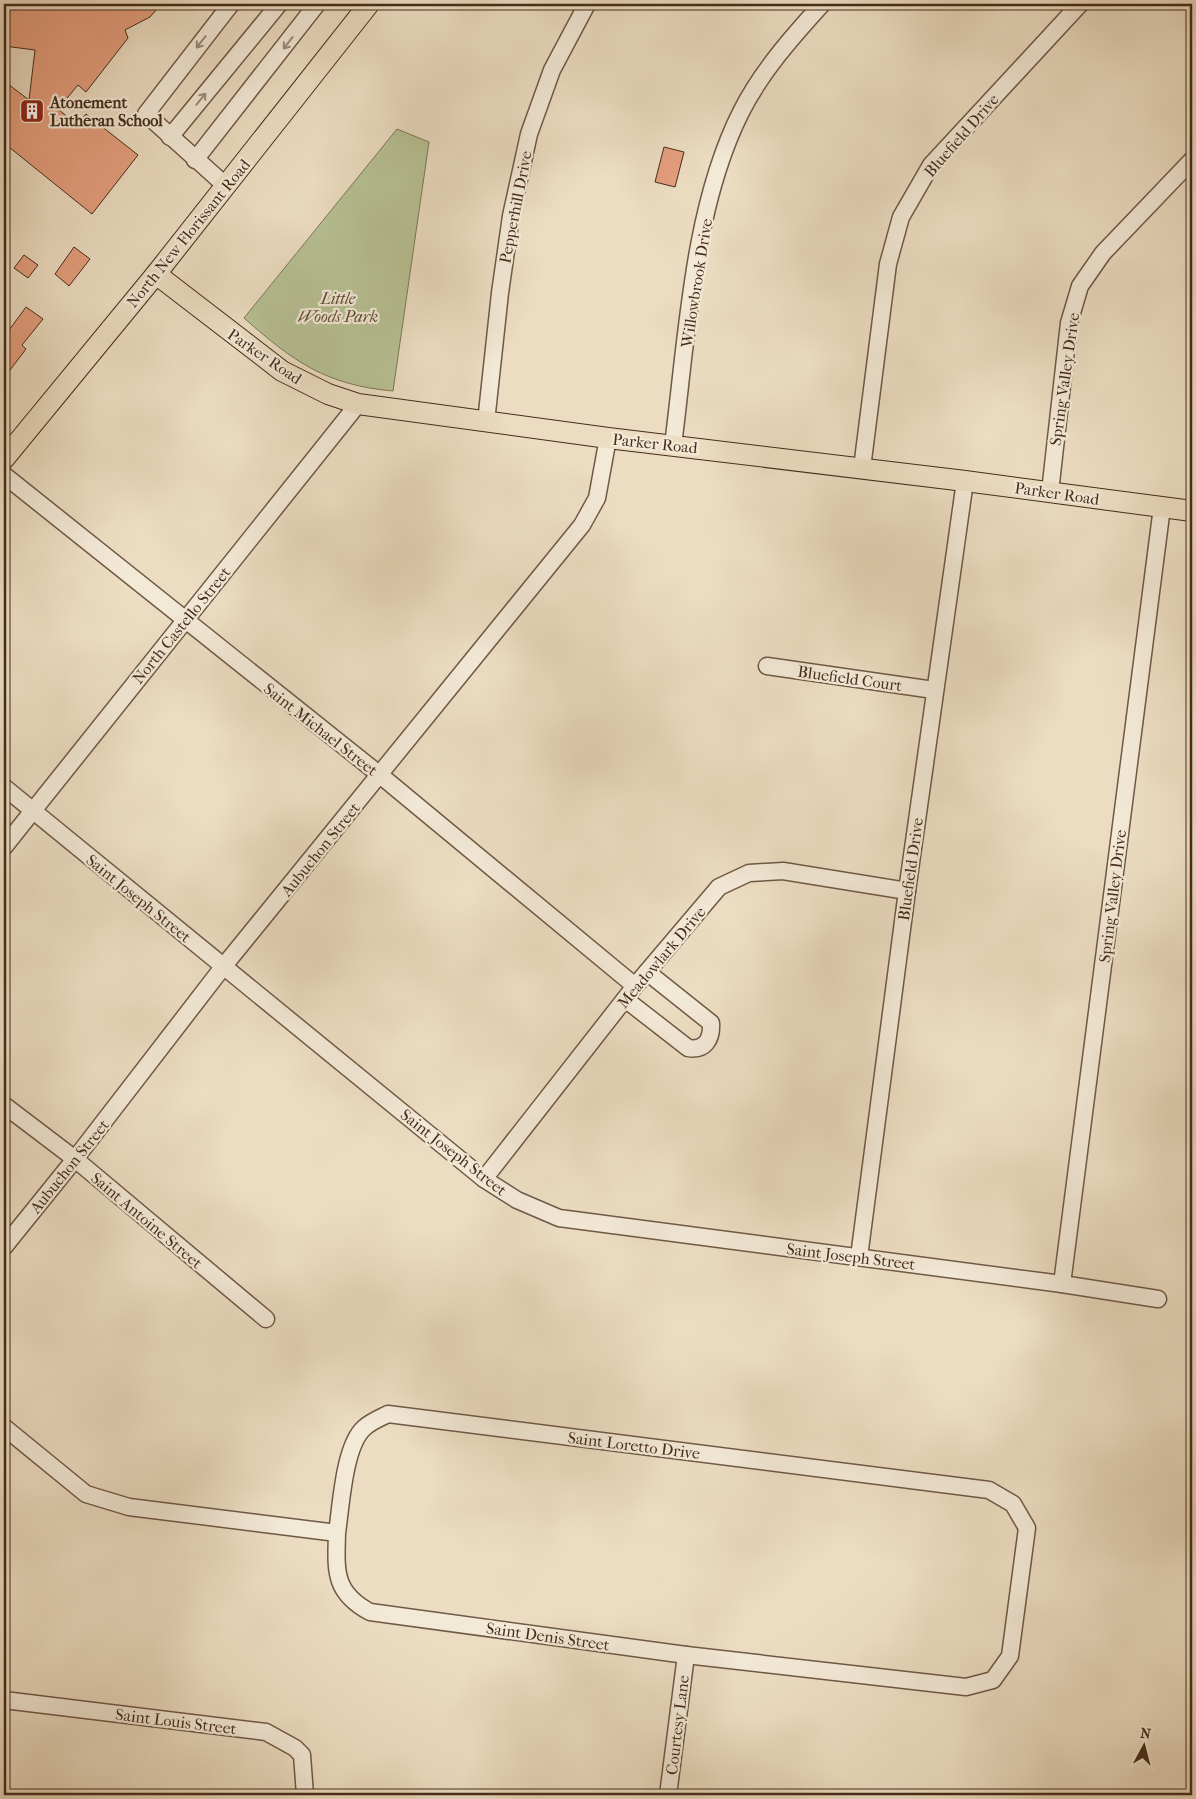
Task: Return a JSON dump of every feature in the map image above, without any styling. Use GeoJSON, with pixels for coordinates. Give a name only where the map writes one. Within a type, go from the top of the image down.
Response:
{"type":"FeatureCollection","features":[{"type":"Feature","properties":{"kind":"main road","name":"North New Florissant Road"},"geometry":{"type":"LineString","coordinates":[[4,459],[156,274],[369,4]]}},
{"type":"Feature","properties":{"kind":"main road","name":"Parker Road"},"geometry":{"type":"LineString","coordinates":[[156,274],[282,371],[328,394],[358,404],[608,438],[862,468],[1192,511]]}},
{"type":"Feature","properties":{"kind":"street"},"geometry":{"type":"LineString","coordinates":[[226,186],[146,114],[231,4]]}},
{"type":"Feature","properties":{"kind":"street"},"geometry":{"type":"LineString","coordinates":[[170,137],[278,4]]}},
{"type":"Feature","properties":{"kind":"street"},"geometry":{"type":"LineString","coordinates":[[195,160],[317,4]]}},
{"type":"Feature","properties":{"kind":"street","name":"Pepperhill Drive"},"geometry":{"type":"LineString","coordinates":[[486,422],[500,293],[511,216],[529,134],[552,70],[587,4]]}},
{"type":"Feature","properties":{"kind":"street","name":"Willowbrook Drive"},"geometry":{"type":"LineString","coordinates":[[673,445],[697,256],[715,178],[741,112],[780,52],[822,4]]}},
{"type":"Feature","properties":{"kind":"street","name":"Bluefield Drive"},"geometry":{"type":"LineString","coordinates":[[862,468],[888,264],[901,217],[931,165],[1080,4]]}},
{"type":"Feature","properties":{"kind":"street","name":"Spring Valley Drive"},"geometry":{"type":"LineString","coordinates":[[1050,492],[1069,323],[1080,286],[1103,254],[1192,160]]}},
{"type":"Feature","properties":{"kind":"street","name":"North Castello Street"},"geometry":{"type":"LineString","coordinates":[[4,847],[358,404]]}},
{"type":"Feature","properties":{"kind":"street","name":"Aubuchon Street"},"geometry":{"type":"LineString","coordinates":[[4,1246],[75,1159],[223,967],[582,525],[597,498],[608,438]]}},
{"type":"Feature","properties":{"kind":"street","name":"Saint Michael Street"},"geometry":{"type":"LineString","coordinates":[[4,475],[380,775],[635,986]]}},
{"type":"Feature","properties":{"kind":"street","name":"Bluefield Drive"},"geometry":{"type":"LineString","coordinates":[[859,1257],[934,690],[965,481]]}},
{"type":"Feature","properties":{"kind":"street","name":"Spring Valley Drive"},"geometry":{"type":"LineString","coordinates":[[1062,1284],[1162,508]]}},
{"type":"Feature","properties":{"kind":"street","name":"Bluefield Court"},"geometry":{"type":"LineString","coordinates":[[767,666],[934,690]]}},
{"type":"Feature","properties":{"kind":"street","name":"Saint Joseph Street"},"geometry":{"type":"LineString","coordinates":[[4,787],[484,1179],[517,1200],[559,1218],[1062,1284],[1158,1299]]}},
{"type":"Feature","properties":{"kind":"street","name":"Meadowlark Drive"},"geometry":{"type":"LineString","coordinates":[[484,1179],[635,986],[719,887],[750,873],[784,871],[907,891]]}},
{"type":"Feature","properties":{"kind":"street"},"geometry":{"type":"LineString","coordinates":[[625,1000],[688,1048],[696,1050],[706,1044],[712,1033],[711,1023],[647,972]]}},
{"type":"Feature","properties":{"kind":"street","name":"Saint Antoine Street"},"geometry":{"type":"LineString","coordinates":[[4,1105],[75,1159],[266,1320]]}},
{"type":"Feature","properties":{"kind":"street","name":"Saint Loretto Drive"},"geometry":{"type":"LineString","coordinates":[[337,1533],[351,1450],[357,1435],[365,1427],[388,1414],[989,1490],[1013,1504]]}},
{"type":"Feature","properties":{"kind":"street"},"geometry":{"type":"LineString","coordinates":[[4,1427],[86,1494],[129,1507],[337,1533]]}},
{"type":"Feature","properties":{"kind":"street","name":"Saint Denis Street"},"geometry":{"type":"LineString","coordinates":[[337,1533],[336,1574],[344,1591],[354,1604],[370,1612],[686,1655],[966,1687],[993,1680],[1010,1656],[1027,1528],[1013,1504]]}},
{"type":"Feature","properties":{"kind":"street","name":"Courtesy Lane"},"geometry":{"type":"LineString","coordinates":[[668,1795],[686,1655]]}},
{"type":"Feature","properties":{"kind":"street","name":"Saint Louis Street"},"geometry":{"type":"LineString","coordinates":[[4,1700],[266,1732],[295,1748],[302,1755],[305,1795]]}},
{"type":"Feature","properties":{"kind":"green space","name":"Little Woods Park"},"geometry":{"type":"Polygon","coordinates":[[[397,129],[429,142],[393,391],[348,383],[312,369],[279,347],[244,318],[397,129]]]}},
{"type":"Feature","properties":{"kind":"building","name":"Atonement Lutheran School"},"geometry":{"type":"Polygon","coordinates":[[[4,4],[56,4],[97,9],[97,4],[161,4],[150,17],[125,30],[128,38],[86,92],[78,85],[58,109],[77,125],[86,114],[138,155],[92,214],[4,143],[4,81],[29,100],[35,50],[4,46],[4,4]]]}},
{"type":"Feature","properties":{"kind":"building"},"geometry":{"type":"Polygon","coordinates":[[[664,147],[684,152],[675,187],[655,182],[664,147]]]}},
{"type":"Feature","properties":{"kind":"building"},"geometry":{"type":"Polygon","coordinates":[[[74,247],[90,259],[69,286],[55,274],[74,247]]]}},
{"type":"Feature","properties":{"kind":"building"},"geometry":{"type":"Polygon","coordinates":[[[24,255],[38,265],[28,278],[14,268],[24,255]]]}},
{"type":"Feature","properties":{"kind":"building"},"geometry":{"type":"Polygon","coordinates":[[[26,307],[43,319],[22,345],[26,349],[4,378],[4,337],[26,307]]]}},
{"type":"Feature","properties":{"kind":"place","name":"Atonement Lutheran School"},"geometry":{"type":"Point","coordinates":[32,111]}}]}
